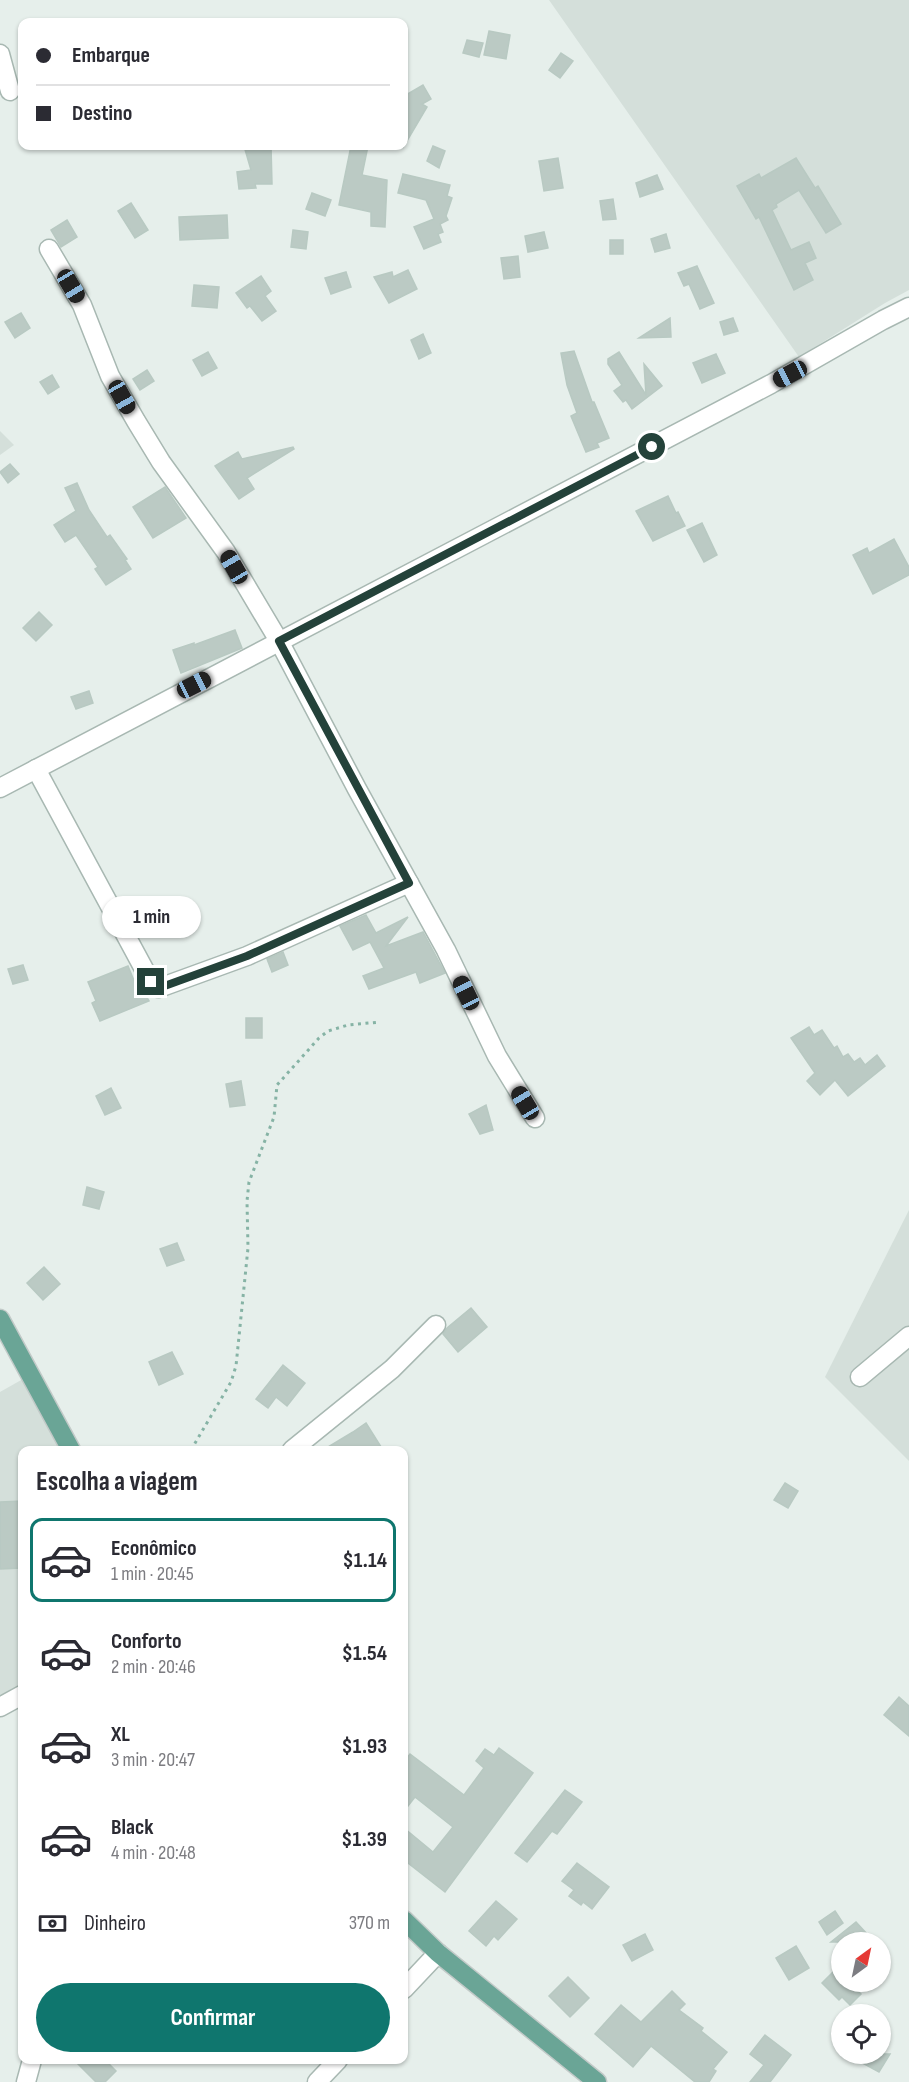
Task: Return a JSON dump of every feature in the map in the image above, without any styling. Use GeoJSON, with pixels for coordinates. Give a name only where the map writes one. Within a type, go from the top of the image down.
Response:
{"type":"FeatureCollection","features":[{"type":"Feature","properties":{"kind":"main road"},"geometry":{"type":"LineString","coordinates":[[0,1319],[69,1446]]}},
{"type":"Feature","properties":{"kind":"main road"},"geometry":{"type":"LineString","coordinates":[[408,1924],[438,1953],[597,2082]]}},
{"type":"Feature","properties":{"kind":"street"},"geometry":{"type":"LineString","coordinates":[[0,54],[10,91]]}},
{"type":"Feature","properties":{"kind":"street"},"geometry":{"type":"LineString","coordinates":[[49,249],[82,305],[110,376],[136,421],[161,462],[226,552],[279,641],[446,950],[497,1056],[535,1118]]}},
{"type":"Feature","properties":{"kind":"street"},"geometry":{"type":"LineString","coordinates":[[0,788],[771,384],[909,307]]}},
{"type":"Feature","properties":{"kind":"street"},"geometry":{"type":"LineString","coordinates":[[36,769],[151,982],[159,988],[247,956],[409,883]]}},
{"type":"Feature","properties":{"kind":"street"},"geometry":{"type":"LineString","coordinates":[[297,1446],[392,1369],[436,1325]]}},
{"type":"Feature","properties":{"kind":"street"},"geometry":{"type":"LineString","coordinates":[[860,1377],[909,1336]]}},
{"type":"Feature","properties":{"kind":"street"},"geometry":{"type":"LineString","coordinates":[[0,1707],[18,1697]]}},
{"type":"Feature","properties":{"kind":"street"},"geometry":{"type":"LineString","coordinates":[[408,1985],[438,1953]]}},
{"type":"Feature","properties":{"kind":"street"},"geometry":{"type":"LineString","coordinates":[[26,2082],[31,2064]]}},
{"type":"Feature","properties":{"kind":"street"},"geometry":{"type":"LineString","coordinates":[[317,2082],[334,2064]]}},
{"type":"Feature","properties":{"kind":"path"},"geometry":{"type":"LineString","coordinates":[[193,1446],[228,1388],[236,1366],[248,1248],[249,1182],[274,1117],[277,1085],[318,1038],[327,1031],[348,1025],[380,1022]]}},
{"type":"Feature","properties":{"kind":"shaded area"},"geometry":{"type":"Polygon","coordinates":[[[549,0],[909,0],[909,290],[799,357],[549,0]]]}},
{"type":"Feature","properties":{"kind":"shaded area"},"geometry":{"type":"Polygon","coordinates":[[[0,431],[14,445],[0,455],[0,431]]]}},
{"type":"Feature","properties":{"kind":"shaded area"},"geometry":{"type":"Polygon","coordinates":[[[909,1210],[909,1461],[825,1377],[909,1210]]]}},
{"type":"Feature","properties":{"kind":"shaded area"},"geometry":{"type":"Polygon","coordinates":[[[23,1379],[63,1446],[18,1446],[18,1697],[0,1707],[0,1392],[23,1379]]]}},
{"type":"Feature","properties":{"kind":"building"},"geometry":{"type":"Polygon","coordinates":[[[489,31],[510,35],[506,59],[484,55],[489,31]]]}},
{"type":"Feature","properties":{"kind":"building"},"geometry":{"type":"Polygon","coordinates":[[[467,40],[483,43],[479,57],[463,53],[467,40]]]}},
{"type":"Feature","properties":{"kind":"building"},"geometry":{"type":"Polygon","coordinates":[[[561,53],[573,61],[560,78],[549,70],[561,53]]]}},
{"type":"Feature","properties":{"kind":"building"},"geometry":{"type":"Polygon","coordinates":[[[423,85],[431,99],[422,104],[427,107],[408,139],[408,94],[423,85]]]}},
{"type":"Feature","properties":{"kind":"building"},"geometry":{"type":"Polygon","coordinates":[[[433,146],[445,151],[439,168],[427,161],[433,146]]]}},
{"type":"Feature","properties":{"kind":"building"},"geometry":{"type":"Polygon","coordinates":[[[245,150],[271,150],[272,184],[255,184],[256,188],[239,189],[237,172],[251,170],[245,150]]]}},
{"type":"Feature","properties":{"kind":"building"},"geometry":{"type":"Polygon","coordinates":[[[350,150],[367,150],[362,175],[387,180],[385,227],[371,226],[371,212],[339,205],[350,150]]]}},
{"type":"Feature","properties":{"kind":"building"},"geometry":{"type":"Polygon","coordinates":[[[558,158],[563,188],[544,191],[539,161],[558,158]]]}},
{"type":"Feature","properties":{"kind":"building"},"geometry":{"type":"Polygon","coordinates":[[[796,158],[815,188],[818,186],[841,224],[826,233],[799,190],[776,204],[777,207],[772,210],[791,250],[809,242],[816,258],[805,263],[813,280],[794,290],[759,217],[756,219],[737,186],[759,174],[761,178],[796,158]]]}},
{"type":"Feature","properties":{"kind":"building"},"geometry":{"type":"Polygon","coordinates":[[[403,174],[450,185],[447,196],[452,198],[446,216],[448,220],[440,224],[443,232],[438,234],[441,242],[424,249],[414,227],[434,219],[426,200],[398,193],[403,174]]]}},
{"type":"Feature","properties":{"kind":"building"},"geometry":{"type":"Polygon","coordinates":[[[657,175],[663,189],[640,197],[636,183],[657,175]]]}},
{"type":"Feature","properties":{"kind":"building"},"geometry":{"type":"Polygon","coordinates":[[[312,193],[331,200],[325,216],[306,209],[312,193]]]}},
{"type":"Feature","properties":{"kind":"building"},"geometry":{"type":"Polygon","coordinates":[[[613,199],[616,219],[603,220],[600,201],[613,199]]]}},
{"type":"Feature","properties":{"kind":"building"},"geometry":{"type":"Polygon","coordinates":[[[131,203],[148,230],[135,238],[118,211],[131,203]]]}},
{"type":"Feature","properties":{"kind":"building"},"geometry":{"type":"Polygon","coordinates":[[[227,215],[228,238],[180,240],[179,217],[227,215]]]}},
{"type":"Feature","properties":{"kind":"building"},"geometry":{"type":"Polygon","coordinates":[[[67,220],[77,237],[61,247],[51,230],[67,220]]]}},
{"type":"Feature","properties":{"kind":"building"},"geometry":{"type":"Polygon","coordinates":[[[293,230],[308,232],[306,249],[291,247],[293,230]]]}},
{"type":"Feature","properties":{"kind":"building"},"geometry":{"type":"Polygon","coordinates":[[[544,232],[548,248],[528,252],[525,236],[544,232]]]}},
{"type":"Feature","properties":{"kind":"building"},"geometry":{"type":"Polygon","coordinates":[[[666,234],[670,248],[655,252],[651,239],[666,234]]]}},
{"type":"Feature","properties":{"kind":"building"},"geometry":{"type":"Polygon","coordinates":[[[610,240],[623,240],[623,254],[610,254],[610,240]]]}},
{"type":"Feature","properties":{"kind":"building"},"geometry":{"type":"Polygon","coordinates":[[[518,256],[520,277],[504,279],[501,258],[518,256]]]}},
{"type":"Feature","properties":{"kind":"building"},"geometry":{"type":"Polygon","coordinates":[[[697,266],[714,303],[700,309],[689,284],[684,286],[678,273],[697,266]]]}},
{"type":"Feature","properties":{"kind":"building"},"geometry":{"type":"Polygon","coordinates":[[[408,270],[417,289],[389,303],[374,277],[392,272],[393,277],[408,270]]]}},
{"type":"Feature","properties":{"kind":"building"},"geometry":{"type":"Polygon","coordinates":[[[346,272],[351,287],[331,294],[325,278],[346,272]]]}},
{"type":"Feature","properties":{"kind":"building"},"geometry":{"type":"Polygon","coordinates":[[[261,276],[271,291],[265,296],[276,311],[262,321],[250,306],[247,308],[236,293],[261,276]]]}},
{"type":"Feature","properties":{"kind":"building"},"geometry":{"type":"Polygon","coordinates":[[[194,285],[219,287],[217,308],[192,306],[194,285]]]}},
{"type":"Feature","properties":{"kind":"building"},"geometry":{"type":"Polygon","coordinates":[[[21,313],[30,328],[15,338],[5,322],[21,313]]]}},
{"type":"Feature","properties":{"kind":"building"},"geometry":{"type":"Polygon","coordinates":[[[670,318],[671,337],[639,338],[670,318]]]}},
{"type":"Feature","properties":{"kind":"building"},"geometry":{"type":"Polygon","coordinates":[[[733,318],[738,331],[724,335],[720,322],[733,318]]]}},
{"type":"Feature","properties":{"kind":"building"},"geometry":{"type":"Polygon","coordinates":[[[423,334],[431,353],[419,359],[411,340],[423,334]]]}},
{"type":"Feature","properties":{"kind":"building"},"geometry":{"type":"Polygon","coordinates":[[[574,351],[592,402],[594,402],[609,438],[597,443],[599,447],[586,452],[571,416],[577,413],[567,385],[561,353],[574,351]]]}},
{"type":"Feature","properties":{"kind":"building"},"geometry":{"type":"Polygon","coordinates":[[[208,352],[217,368],[202,376],[193,360],[208,352]]]}},
{"type":"Feature","properties":{"kind":"building"},"geometry":{"type":"Polygon","coordinates":[[[619,352],[646,395],[644,364],[662,386],[632,409],[626,400],[623,402],[614,391],[622,385],[608,364],[608,359],[619,352]]]}},
{"type":"Feature","properties":{"kind":"building"},"geometry":{"type":"Polygon","coordinates":[[[716,354],[725,373],[702,383],[693,363],[716,354]]]}},
{"type":"Feature","properties":{"kind":"building"},"geometry":{"type":"Polygon","coordinates":[[[147,370],[154,381],[140,390],[133,379],[147,370]]]}},
{"type":"Feature","properties":{"kind":"building"},"geometry":{"type":"Polygon","coordinates":[[[52,375],[59,387],[48,394],[40,382],[52,375]]]}},
{"type":"Feature","properties":{"kind":"building"},"geometry":{"type":"Polygon","coordinates":[[[293,447],[294,449],[247,478],[254,489],[239,499],[215,466],[238,452],[242,459],[293,447]]]}},
{"type":"Feature","properties":{"kind":"building"},"geometry":{"type":"Polygon","coordinates":[[[10,464],[19,474],[8,483],[0,472],[10,464]]]}},
{"type":"Feature","properties":{"kind":"building"},"geometry":{"type":"Polygon","coordinates":[[[77,483],[89,510],[107,537],[110,535],[127,559],[125,560],[131,569],[106,585],[95,569],[98,567],[76,535],[65,542],[54,525],[76,511],[65,488],[77,483]]]}},
{"type":"Feature","properties":{"kind":"building"},"geometry":{"type":"Polygon","coordinates":[[[165,487],[186,518],[153,538],[133,507],[165,487]]]}},
{"type":"Feature","properties":{"kind":"building"},"geometry":{"type":"Polygon","coordinates":[[[668,496],[685,526],[653,541],[636,511],[668,496]]]}},
{"type":"Feature","properties":{"kind":"building"},"geometry":{"type":"Polygon","coordinates":[[[702,523],[717,555],[704,562],[687,530],[702,523]]]}},
{"type":"Feature","properties":{"kind":"building"},"geometry":{"type":"Polygon","coordinates":[[[894,539],[909,567],[909,575],[873,594],[853,555],[867,548],[869,553],[894,539]]]}},
{"type":"Feature","properties":{"kind":"building"},"geometry":{"type":"Polygon","coordinates":[[[39,612],[52,625],[36,641],[23,628],[39,612]]]}},
{"type":"Feature","properties":{"kind":"building"},"geometry":{"type":"Polygon","coordinates":[[[235,630],[242,648],[181,673],[173,650],[235,630]]]}},
{"type":"Feature","properties":{"kind":"building"},"geometry":{"type":"Polygon","coordinates":[[[89,691],[93,703],[76,709],[71,697],[89,691]]]}},
{"type":"Feature","properties":{"kind":"building"},"geometry":{"type":"Polygon","coordinates":[[[366,915],[376,933],[408,917],[386,946],[423,932],[445,973],[420,983],[416,972],[369,989],[363,976],[384,968],[370,942],[353,950],[340,926],[366,915]]]}},
{"type":"Feature","properties":{"kind":"building"},"geometry":{"type":"Polygon","coordinates":[[[283,952],[288,965],[272,972],[267,959],[283,952]]]}},
{"type":"Feature","properties":{"kind":"building"},"geometry":{"type":"Polygon","coordinates":[[[23,965],[28,980],[13,984],[8,969],[23,965]]]}},
{"type":"Feature","properties":{"kind":"building"},"geometry":{"type":"Polygon","coordinates":[[[128,966],[135,983],[138,982],[149,1001],[100,1021],[92,1003],[96,1001],[88,982],[128,966]]]}},
{"type":"Feature","properties":{"kind":"building"},"geometry":{"type":"Polygon","coordinates":[[[246,1018],[262,1018],[262,1038],[246,1038],[246,1018]]]}},
{"type":"Feature","properties":{"kind":"building"},"geometry":{"type":"Polygon","coordinates":[[[809,1027],[814,1035],[822,1030],[834,1048],[837,1046],[843,1057],[848,1054],[854,1062],[860,1058],[865,1065],[877,1055],[885,1066],[848,1096],[835,1080],[820,1095],[807,1081],[815,1073],[791,1038],[809,1027]]]}},
{"type":"Feature","properties":{"kind":"building"},"geometry":{"type":"Polygon","coordinates":[[[241,1081],[245,1105],[230,1107],[226,1084],[241,1081]]]}},
{"type":"Feature","properties":{"kind":"building"},"geometry":{"type":"Polygon","coordinates":[[[111,1088],[121,1108],[105,1115],[96,1096],[111,1088]]]}},
{"type":"Feature","properties":{"kind":"building"},"geometry":{"type":"Polygon","coordinates":[[[486,1105],[493,1130],[480,1134],[469,1114],[486,1105]]]}},
{"type":"Feature","properties":{"kind":"building"},"geometry":{"type":"Polygon","coordinates":[[[87,1187],[104,1192],[99,1209],[83,1205],[87,1187]]]}},
{"type":"Feature","properties":{"kind":"building"},"geometry":{"type":"Polygon","coordinates":[[[177,1243],[184,1260],[167,1266],[160,1249],[177,1243]]]}},
{"type":"Feature","properties":{"kind":"building"},"geometry":{"type":"Polygon","coordinates":[[[44,1267],[60,1284],[43,1300],[27,1283],[44,1267]]]}},
{"type":"Feature","properties":{"kind":"building"},"geometry":{"type":"Polygon","coordinates":[[[471,1308],[487,1327],[458,1352],[443,1334],[471,1308]]]}},
{"type":"Feature","properties":{"kind":"building"},"geometry":{"type":"Polygon","coordinates":[[[172,1352],[183,1374],[159,1385],[149,1362],[172,1352]]]}},
{"type":"Feature","properties":{"kind":"building"},"geometry":{"type":"Polygon","coordinates":[[[283,1365],[305,1383],[287,1406],[276,1397],[268,1408],[256,1399],[283,1365]]]}},
{"type":"Feature","properties":{"kind":"building"},"geometry":{"type":"Polygon","coordinates":[[[366,1423],[380,1446],[330,1446],[366,1423]]]}},
{"type":"Feature","properties":{"kind":"building"},"geometry":{"type":"Polygon","coordinates":[[[785,1483],[798,1491],[788,1508],[774,1500],[785,1483]]]}},
{"type":"Feature","properties":{"kind":"building"},"geometry":{"type":"Polygon","coordinates":[[[18,1501],[18,1568],[0,1569],[0,1502],[18,1501]]]}},
{"type":"Feature","properties":{"kind":"building"},"geometry":{"type":"Polygon","coordinates":[[[899,1697],[909,1706],[909,1736],[884,1715],[899,1697]]]}},
{"type":"Feature","properties":{"kind":"building"},"geometry":{"type":"Polygon","coordinates":[[[499,1748],[533,1773],[445,1892],[408,1863],[408,1831],[433,1852],[453,1827],[415,1797],[408,1806],[408,1757],[410,1754],[464,1795],[484,1768],[476,1761],[485,1749],[494,1755],[499,1748]]]}},
{"type":"Feature","properties":{"kind":"building"},"geometry":{"type":"Polygon","coordinates":[[[565,1790],[582,1802],[557,1834],[552,1831],[527,1862],[515,1853],[565,1790]]]}},
{"type":"Feature","properties":{"kind":"building"},"geometry":{"type":"Polygon","coordinates":[[[577,1863],[609,1887],[592,1909],[583,1902],[581,1905],[569,1896],[574,1890],[562,1881],[577,1863]]]}},
{"type":"Feature","properties":{"kind":"building"},"geometry":{"type":"Polygon","coordinates":[[[496,1901],[517,1919],[498,1940],[494,1936],[486,1946],[469,1931],[496,1901]]]}},
{"type":"Feature","properties":{"kind":"building"},"geometry":{"type":"Polygon","coordinates":[[[835,1911],[843,1923],[827,1935],[819,1922],[835,1911]]]}},
{"type":"Feature","properties":{"kind":"building"},"geometry":{"type":"Polygon","coordinates":[[[856,1922],[865,1932],[844,1932],[856,1922]]]}},
{"type":"Feature","properties":{"kind":"building"},"geometry":{"type":"Polygon","coordinates":[[[645,1934],[653,1950],[632,1961],[623,1945],[645,1934]]]}},
{"type":"Feature","properties":{"kind":"building"},"geometry":{"type":"Polygon","coordinates":[[[796,1946],[809,1968],[789,1980],[776,1958],[796,1946]]]}},
{"type":"Feature","properties":{"kind":"building"},"geometry":{"type":"Polygon","coordinates":[[[831,1974],[831,1992],[822,1983],[831,1974]]]}},
{"type":"Feature","properties":{"kind":"building"},"geometry":{"type":"Polygon","coordinates":[[[568,1977],[589,1998],[570,2017],[549,1996],[568,1977]]]}},
{"type":"Feature","properties":{"kind":"building"},"geometry":{"type":"Polygon","coordinates":[[[672,1991],[685,2004],[679,2010],[703,2028],[701,2031],[727,2052],[713,2069],[716,2071],[709,2082],[695,2082],[651,2046],[633,2067],[595,2034],[621,2005],[641,2022],[672,1991]]]}},
{"type":"Feature","properties":{"kind":"building"},"geometry":{"type":"Polygon","coordinates":[[[831,1992],[859,1992],[861,1994],[851,2004],[842,1997],[839,2000],[831,1992]]]}},
{"type":"Feature","properties":{"kind":"building"},"geometry":{"type":"Polygon","coordinates":[[[765,2035],[791,2055],[770,2082],[750,2082],[764,2065],[750,2054],[765,2035]]]}},
{"type":"Feature","properties":{"kind":"building"},"geometry":{"type":"Polygon","coordinates":[[[78,2064],[109,2064],[116,2071],[105,2082],[96,2082],[78,2064]]]}},
{"type":"Feature","properties":{"kind":"building"},"geometry":{"type":"Polygon","coordinates":[[[864,2064],[884,2064],[879,2072],[864,2064]]]}},
{"type":"Feature","properties":{"kind":"route"},"geometry":{"type":"LineString","coordinates":[[151,982],[159,988],[247,956],[409,883],[279,641],[652,447]]}}]}
